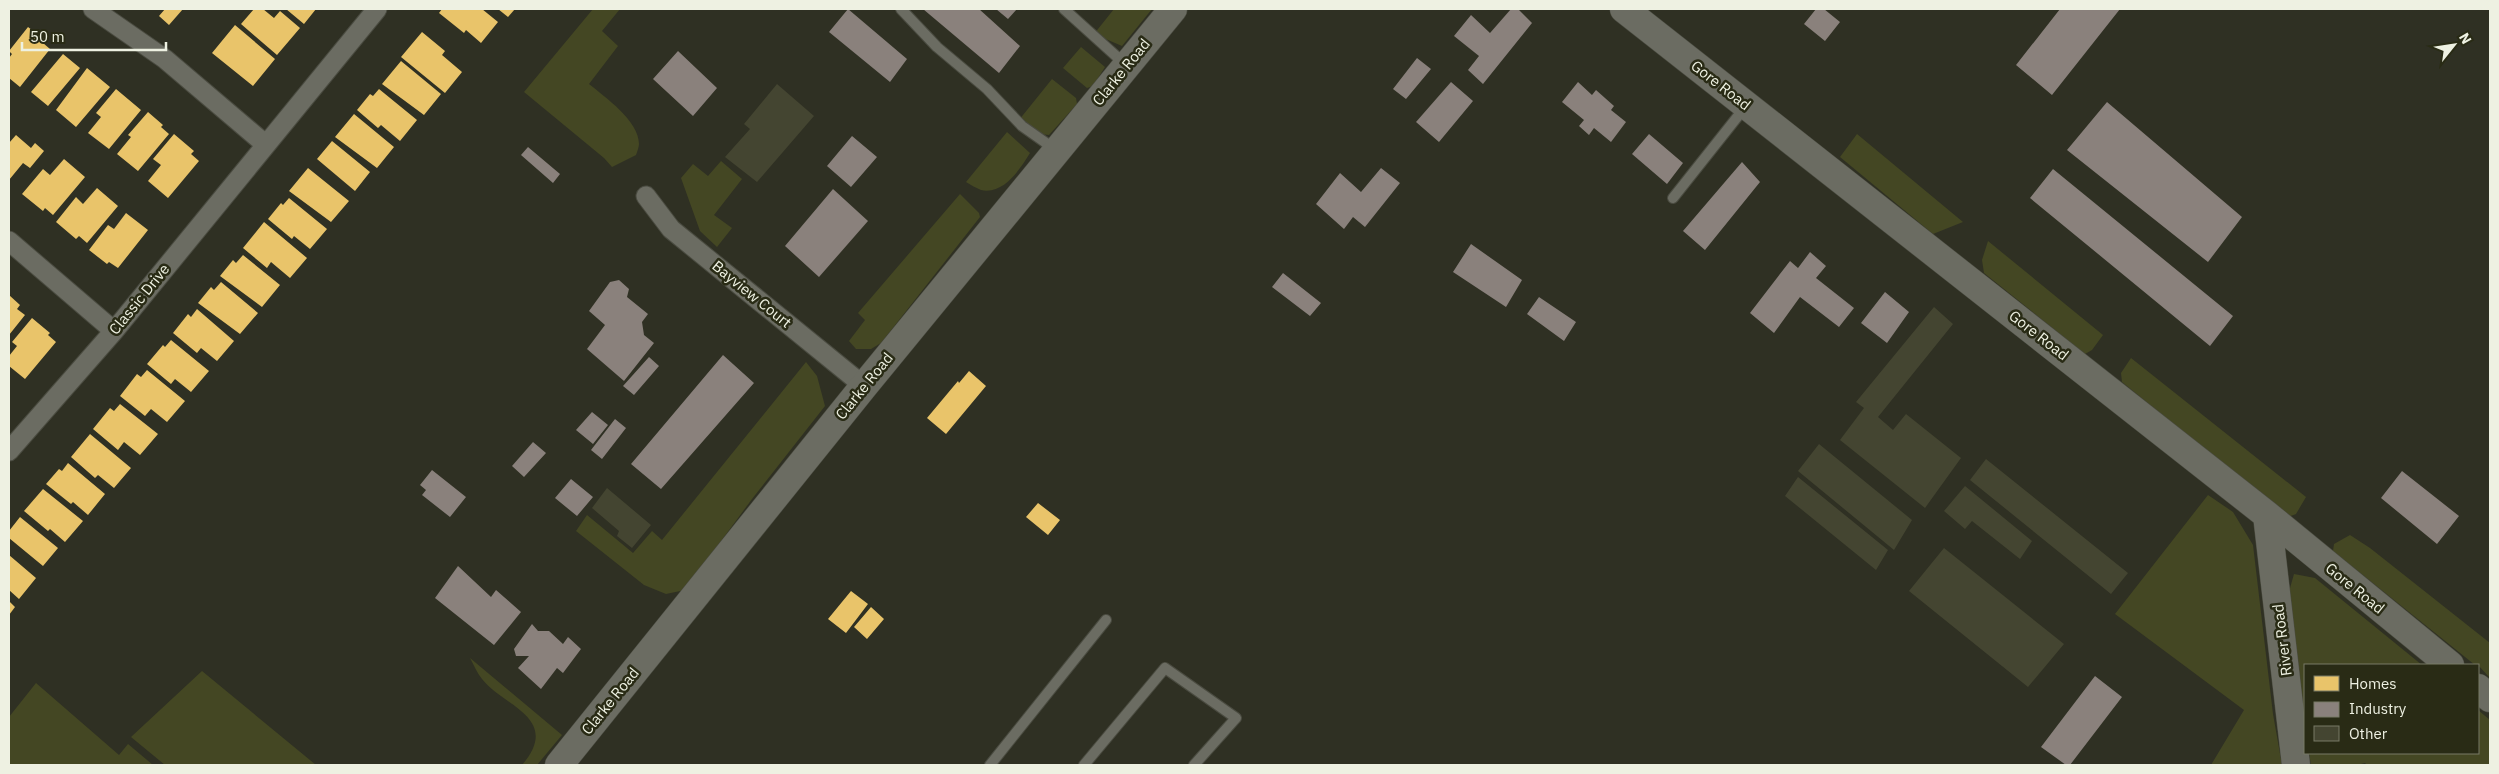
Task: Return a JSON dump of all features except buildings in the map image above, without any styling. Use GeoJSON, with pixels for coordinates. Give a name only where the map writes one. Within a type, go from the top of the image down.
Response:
{"type":"FeatureCollection","features":[{"type":"Feature","properties":{"kind":"main road","name":"Clarke Road"},"geometry":{"type":"LineString","coordinates":[[559,765],[864,386],[1173,9]]}},
{"type":"Feature","properties":{"kind":"main road","name":"Gore Road"},"geometry":{"type":"LineString","coordinates":[[1624,9],[2267,515],[2449,664]]}},
{"type":"Feature","properties":{"kind":"main road","name":"River Road"},"geometry":{"type":"LineString","coordinates":[[2267,515],[2296,765]]}},
{"type":"Feature","properties":{"kind":"main road"},"geometry":{"type":"LineString","coordinates":[[2479,689],[2490,698]]}},
{"type":"Feature","properties":{"kind":"street"},"geometry":{"type":"LineString","coordinates":[[93,9],[165,59],[265,144]]}},
{"type":"Feature","properties":{"kind":"street","name":"Classic Drive"},"geometry":{"type":"LineString","coordinates":[[9,451],[114,331],[377,9]]}},
{"type":"Feature","properties":{"kind":"street","name":"Bayview Court"},"geometry":{"type":"LineString","coordinates":[[646,196],[671,228],[864,386]]}},
{"type":"Feature","properties":{"kind":"street"},"geometry":{"type":"LineString","coordinates":[[9,241],[114,331]]}},
{"type":"Feature","properties":{"kind":"lane"},"geometry":{"type":"LineString","coordinates":[[901,9],[937,47],[986,89],[1022,126],[1057,151]]}},
{"type":"Feature","properties":{"kind":"lane"},"geometry":{"type":"LineString","coordinates":[[1064,9],[1127,66]]}},
{"type":"Feature","properties":{"kind":"lane"},"geometry":{"type":"LineString","coordinates":[[1673,198],[1747,106]]}},
{"type":"Feature","properties":{"kind":"lane"},"geometry":{"type":"LineString","coordinates":[[990,765],[1106,620]]}},
{"type":"Feature","properties":{"kind":"lane"},"geometry":{"type":"LineString","coordinates":[[1084,765],[1165,668],[1236,718],[1194,765]]}},
{"type":"Feature","properties":{"kind":"green space"},"geometry":{"type":"Polygon","coordinates":[[[593,9],[620,9],[602,31],[618,46],[589,84],[620,110],[638,135],[639,144],[636,155],[612,167],[604,158],[524,92],[593,9]]]}},
{"type":"Feature","properties":{"kind":"green space"},"geometry":{"type":"Polygon","coordinates":[[[1114,9],[1152,9],[1122,46],[1094,34],[1114,9]]]}},
{"type":"Feature","properties":{"kind":"green space"},"geometry":{"type":"Polygon","coordinates":[[[1081,47],[1105,67],[1093,86],[1087,88],[1063,68],[1081,47]]]}},
{"type":"Feature","properties":{"kind":"green space"},"geometry":{"type":"Polygon","coordinates":[[[1052,79],[1076,98],[1077,104],[1049,135],[1039,134],[1019,120],[1052,79]]]}},
{"type":"Feature","properties":{"kind":"green space"},"geometry":{"type":"Polygon","coordinates":[[[1007,132],[1030,153],[1016,173],[1004,185],[989,191],[981,190],[966,182],[1007,132]]]}},
{"type":"Feature","properties":{"kind":"green space"},"geometry":{"type":"Polygon","coordinates":[[[1857,134],[1963,222],[1933,234],[1840,157],[1857,134]]]}},
{"type":"Feature","properties":{"kind":"green space"},"geometry":{"type":"Polygon","coordinates":[[[721,161],[742,179],[714,215],[732,228],[717,247],[700,231],[681,178],[693,164],[708,176],[721,161]]]}},
{"type":"Feature","properties":{"kind":"green space"},"geometry":{"type":"Polygon","coordinates":[[[960,194],[979,213],[980,217],[881,343],[871,349],[856,349],[849,341],[865,320],[858,313],[960,194]]]}},
{"type":"Feature","properties":{"kind":"green space"},"geometry":{"type":"Polygon","coordinates":[[[1988,241],[2103,335],[2092,350],[2085,354],[1984,273],[1982,260],[1988,241]]]}},
{"type":"Feature","properties":{"kind":"green space"},"geometry":{"type":"Polygon","coordinates":[[[2131,358],[2306,497],[2296,514],[2288,517],[2122,382],[2121,373],[2131,358]]]}},
{"type":"Feature","properties":{"kind":"green space"},"geometry":{"type":"Polygon","coordinates":[[[806,362],[817,376],[825,406],[752,499],[685,590],[666,594],[644,585],[576,531],[587,515],[633,553],[652,531],[662,540],[806,362]]]}},
{"type":"Feature","properties":{"kind":"green space"},"geometry":{"type":"Polygon","coordinates":[[[2208,495],[2233,512],[2253,545],[2273,714],[2282,765],[2211,765],[2244,710],[2115,614],[2208,495]]]}},
{"type":"Feature","properties":{"kind":"green space"},"geometry":{"type":"Polygon","coordinates":[[[2350,535],[2370,548],[2490,643],[2490,678],[2479,664],[2474,664],[2333,551],[2334,544],[2350,535]]]}},
{"type":"Feature","properties":{"kind":"green space"},"geometry":{"type":"Polygon","coordinates":[[[2294,574],[2315,578],[2421,664],[2304,664],[2304,715],[2288,595],[2294,574]]]}},
{"type":"Feature","properties":{"kind":"green space"},"geometry":{"type":"Polygon","coordinates":[[[470,658],[562,735],[537,765],[522,765],[533,749],[536,736],[533,725],[525,715],[482,679],[470,658]]]}},
{"type":"Feature","properties":{"kind":"green space"},"geometry":{"type":"Polygon","coordinates":[[[202,671],[316,765],[165,765],[131,737],[202,671]]]}},
{"type":"Feature","properties":{"kind":"green space"},"geometry":{"type":"Polygon","coordinates":[[[36,683],[119,755],[128,744],[153,765],[9,765],[9,717],[36,683]]]}},
{"type":"Feature","properties":{"kind":"green space"},"geometry":{"type":"Polygon","coordinates":[[[2479,711],[2490,720],[2490,765],[2367,765],[2365,763],[2357,765],[2311,765],[2309,754],[2479,754],[2479,711]]]}}]}
